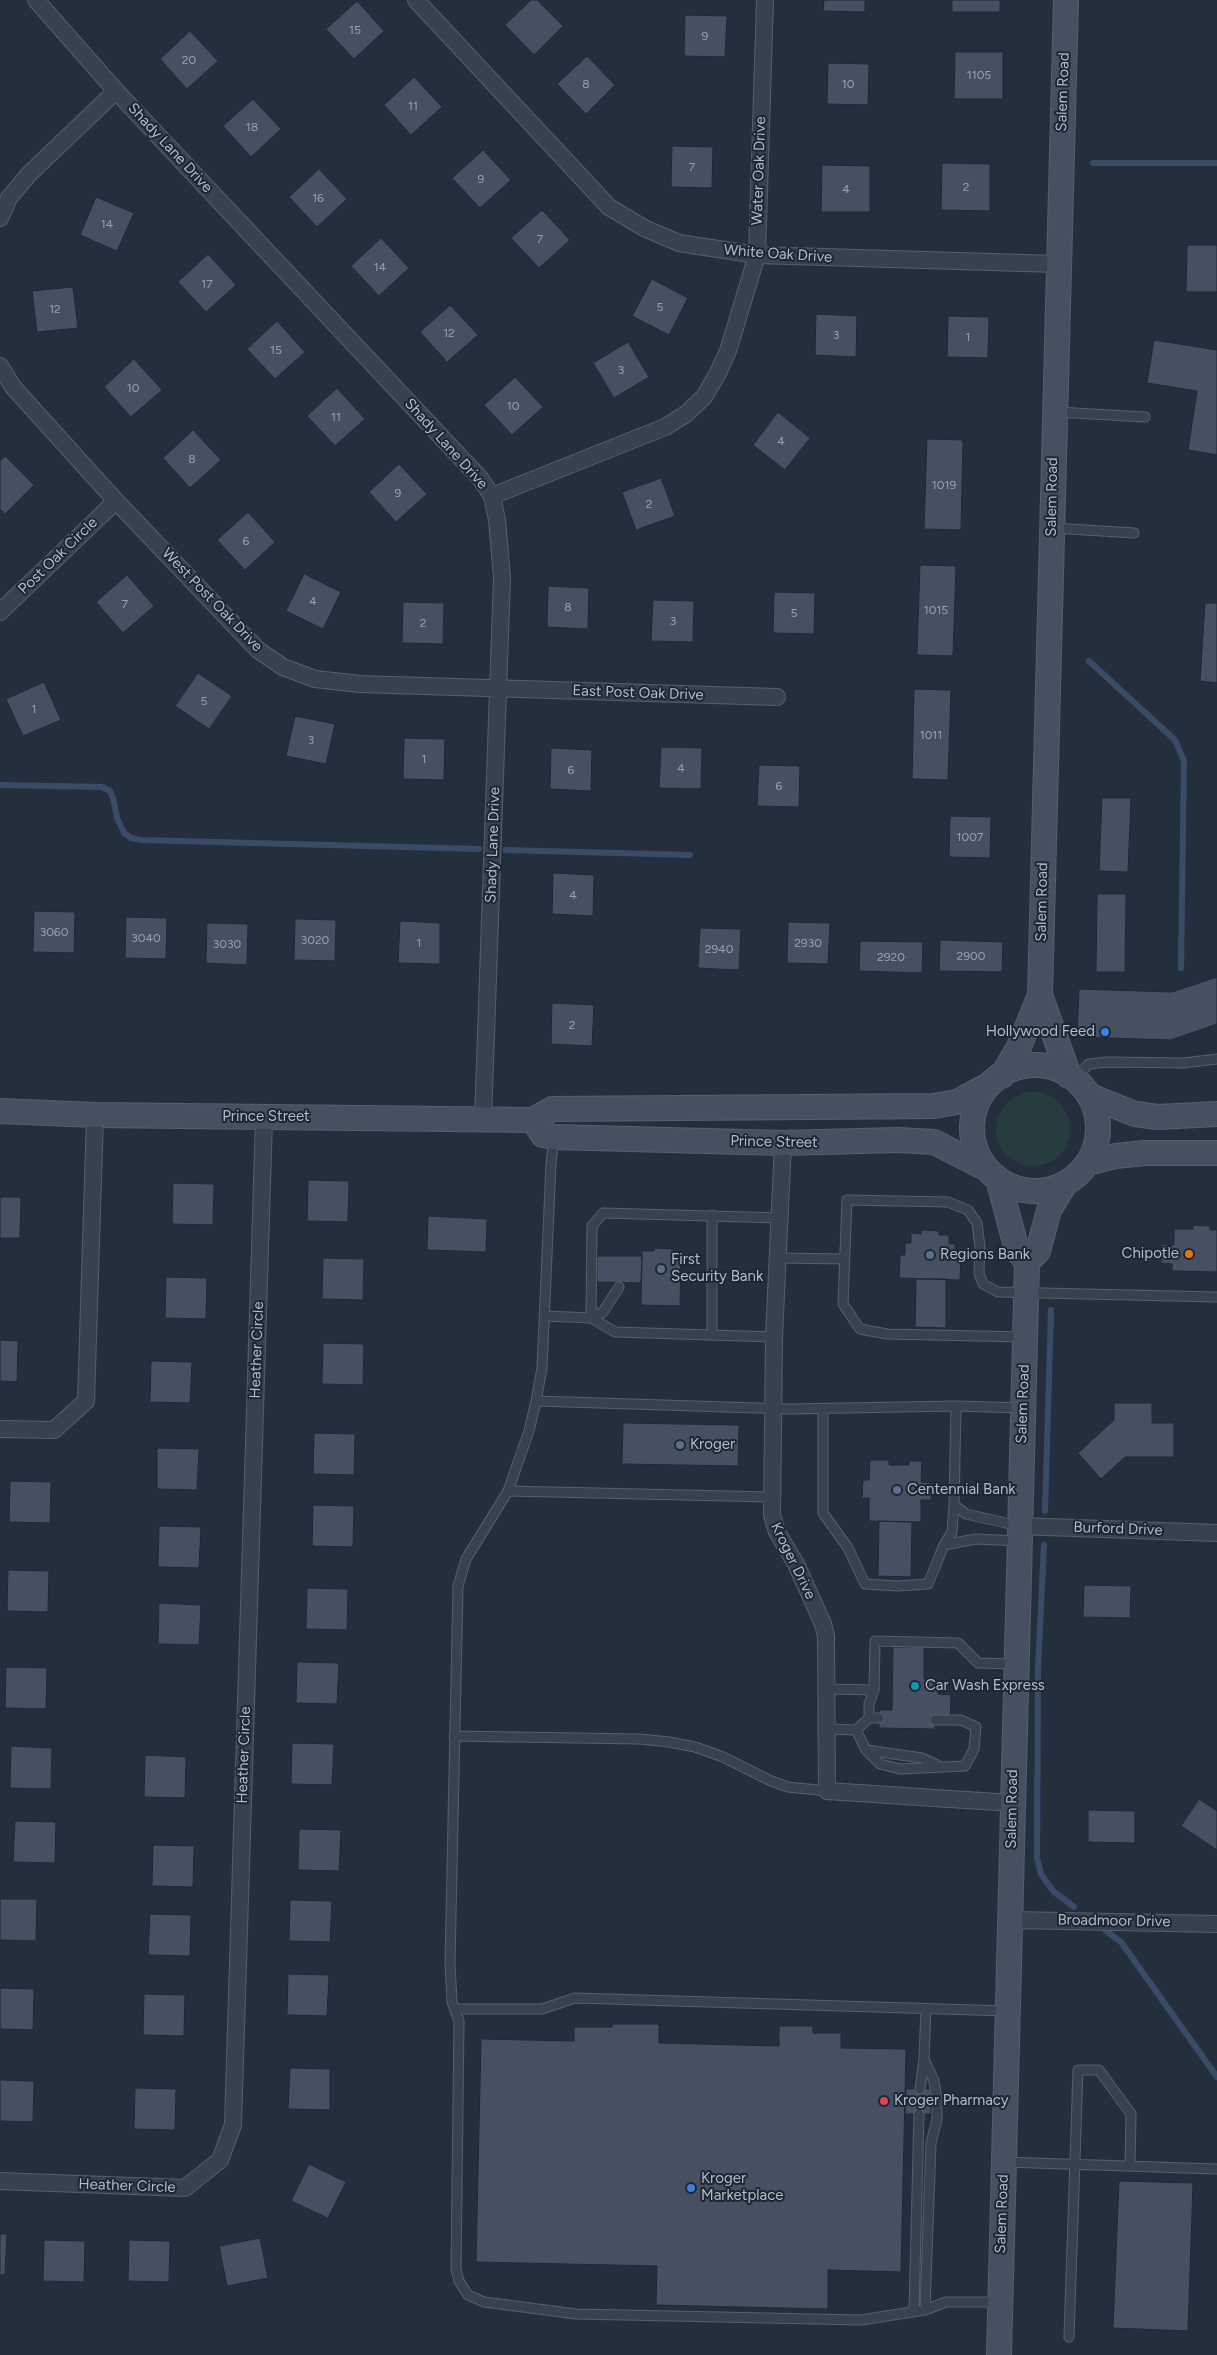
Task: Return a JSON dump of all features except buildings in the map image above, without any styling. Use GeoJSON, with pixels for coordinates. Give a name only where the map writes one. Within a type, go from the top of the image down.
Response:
{"type":"FeatureCollection","features":[{"type":"Feature","properties":{"kind":"main road","name":"Salem Road"},"geometry":{"type":"LineString","coordinates":[[994,1082],[1019,1047],[1040,995],[1066,0]]}},
{"type":"Feature","properties":{"kind":"main road","name":"Salem Road"},"geometry":{"type":"LineString","coordinates":[[1040,995],[1072,1077]]}},
{"type":"Feature","properties":{"kind":"main road"},"geometry":{"type":"LineString","coordinates":[[993,1174],[1008,1186],[1031,1191],[1043,1191],[1065,1184],[1082,1171],[1094,1152],[1099,1130],[1098,1118],[1090,1096],[1072,1077],[1048,1067],[1036,1066],[1013,1070],[994,1082],[979,1099],[973,1124],[976,1148],[993,1174],[1017,1250],[1027,1262],[1038,1251],[1049,1210],[1065,1184]]}},
{"type":"Feature","properties":{"kind":"main road","name":"Prince Street"},"geometry":{"type":"LineString","coordinates":[[0,1111],[264,1118],[533,1120],[552,1110],[934,1106],[957,1102],[994,1082]]}},
{"type":"Feature","properties":{"kind":"main road"},"geometry":{"type":"LineString","coordinates":[[1090,1096],[1135,1114],[1158,1117],[1217,1114]]}},
{"type":"Feature","properties":{"kind":"main road","name":"Prince Street"},"geometry":{"type":"LineString","coordinates":[[679,1109],[658,1120],[576,1119],[562,1123],[554,1137],[783,1143],[898,1140],[934,1142],[993,1174]]}},
{"type":"Feature","properties":{"kind":"main road"},"geometry":{"type":"LineString","coordinates":[[533,1120],[543,1135],[554,1137]]}},
{"type":"Feature","properties":{"kind":"main road"},"geometry":{"type":"LineString","coordinates":[[1088,1163],[1115,1156],[1145,1153],[1217,1153]]}},
{"type":"Feature","properties":{"kind":"main road","name":"Salem Road"},"geometry":{"type":"LineString","coordinates":[[999,2355],[1027,1262]]}},
{"type":"Feature","properties":{"kind":"street","name":"Shady Lane Drive"},"geometry":{"type":"LineString","coordinates":[[36,0],[116,91],[480,478],[492,496],[498,520],[502,577],[483,1119]]}},
{"type":"Feature","properties":{"kind":"street","name":"White Oak Drive"},"geometry":{"type":"LineString","coordinates":[[416,0],[609,207],[644,228],[679,243],[757,255],[1058,264]]}},
{"type":"Feature","properties":{"kind":"street","name":"Water Oak Drive"},"geometry":{"type":"LineString","coordinates":[[492,496],[665,427],[686,414],[704,397],[721,366],[757,255],[765,0]]}},
{"type":"Feature","properties":{"kind":"street"},"geometry":{"type":"LineString","coordinates":[[0,218],[9,198],[29,174],[116,91]]}},
{"type":"Feature","properties":{"kind":"street","name":"West Post Oak Drive"},"geometry":{"type":"LineString","coordinates":[[0,366],[13,388],[116,501],[258,650],[283,667],[315,679],[360,684],[499,688]]}},
{"type":"Feature","properties":{"kind":"street","name":"Post Oak Circle"},"geometry":{"type":"LineString","coordinates":[[0,612],[116,501]]}},
{"type":"Feature","properties":{"kind":"street","name":"East Post Oak Drive"},"geometry":{"type":"LineString","coordinates":[[499,688],[777,697]]}},
{"type":"Feature","properties":{"kind":"street"},"geometry":{"type":"LineString","coordinates":[[0,1429],[54,1430],[86,1401],[95,1115]]}},
{"type":"Feature","properties":{"kind":"street","name":"Heather Circle"},"geometry":{"type":"LineString","coordinates":[[0,2181],[186,2188],[220,2160],[232,2125],[264,1118]]}},
{"type":"Feature","properties":{"kind":"street","name":"Kroger Drive"},"geometry":{"type":"LineString","coordinates":[[783,1143],[774,1337],[772,1516],[777,1532],[796,1564],[823,1624],[827,1654],[827,1792]]}},
{"type":"Feature","properties":{"kind":"street","name":"Burford Drive"},"geometry":{"type":"LineString","coordinates":[[1019,1533],[1217,1532]]}},
{"type":"Feature","properties":{"kind":"street"},"geometry":{"type":"LineString","coordinates":[[827,1792],[1012,1803]]}},
{"type":"Feature","properties":{"kind":"street","name":"Broadmoor Drive"},"geometry":{"type":"LineString","coordinates":[[1011,1920],[1217,1924]]}},
{"type":"Feature","properties":{"kind":"lane"},"geometry":{"type":"LineString","coordinates":[[1054,412],[1145,417]]}},
{"type":"Feature","properties":{"kind":"lane"},"geometry":{"type":"LineString","coordinates":[[1051,528],[1134,533]]}},
{"type":"Feature","properties":{"kind":"lane"},"geometry":{"type":"LineString","coordinates":[[1072,1077],[1090,1064],[1108,1062],[1184,1063],[1217,1059]]}},
{"type":"Feature","properties":{"kind":"lane"},"geometry":{"type":"LineString","coordinates":[[554,1137],[551,1164],[542,1368],[536,1401],[529,1432],[508,1491],[466,1560],[458,1586],[450,1964],[452,2002],[459,2021],[456,2269],[459,2281],[468,2295],[484,2302],[576,2314],[861,2320],[925,2310],[946,2302],[1000,2302]]}},
{"type":"Feature","properties":{"kind":"lane"},"geometry":{"type":"LineString","coordinates":[[1024,1337],[887,1334],[860,1329],[843,1304],[846,1200],[948,1202],[968,1210],[977,1222],[980,1247],[979,1273],[983,1284],[998,1292],[1217,1297]]}},
{"type":"Feature","properties":{"kind":"lane"},"geometry":{"type":"LineString","coordinates":[[591,1318],[592,1226],[603,1213],[781,1218]]}},
{"type":"Feature","properties":{"kind":"lane"},"geometry":{"type":"LineString","coordinates":[[712,1215],[712,1335]]}},
{"type":"Feature","properties":{"kind":"lane"},"geometry":{"type":"LineString","coordinates":[[779,1258],[844,1260]]}},
{"type":"Feature","properties":{"kind":"lane"},"geometry":{"type":"LineString","coordinates":[[591,1318],[603,1312],[619,1286]]}},
{"type":"Feature","properties":{"kind":"lane"},"geometry":{"type":"LineString","coordinates":[[545,1316],[591,1318],[615,1332],[774,1337]]}},
{"type":"Feature","properties":{"kind":"lane"},"geometry":{"type":"LineString","coordinates":[[536,1401],[823,1409],[956,1406],[1023,1408]]}},
{"type":"Feature","properties":{"kind":"lane"},"geometry":{"type":"LineString","coordinates":[[823,1409],[823,1513],[848,1548],[865,1584],[897,1586],[928,1584],[944,1545],[952,1532],[956,1406]]}},
{"type":"Feature","properties":{"kind":"lane"},"geometry":{"type":"LineString","coordinates":[[508,1491],[771,1497]]}},
{"type":"Feature","properties":{"kind":"lane"},"geometry":{"type":"LineString","coordinates":[[954,1505],[966,1514],[1019,1533]]}},
{"type":"Feature","properties":{"kind":"lane"},"geometry":{"type":"LineString","coordinates":[[944,1545],[1019,1533]]}},
{"type":"Feature","properties":{"kind":"lane"},"geometry":{"type":"LineString","coordinates":[[827,1729],[856,1730],[874,1718],[869,1704],[874,1690],[875,1641],[958,1643],[978,1663],[1016,1664]]}},
{"type":"Feature","properties":{"kind":"lane"},"geometry":{"type":"LineString","coordinates":[[827,1689],[874,1690]]}},
{"type":"Feature","properties":{"kind":"lane"},"geometry":{"type":"LineString","coordinates":[[856,1730],[866,1750],[880,1764],[900,1769],[965,1766],[974,1749],[976,1727],[961,1720],[935,1720]]}},
{"type":"Feature","properties":{"kind":"lane"},"geometry":{"type":"LineString","coordinates":[[454,1736],[639,1739],[669,1742],[695,1747],[724,1757],[771,1781],[788,1787],[827,1792]]}},
{"type":"Feature","properties":{"kind":"lane"},"geometry":{"type":"LineString","coordinates":[[866,1750],[922,1758],[943,1768]]}},
{"type":"Feature","properties":{"kind":"lane"},"geometry":{"type":"LineString","coordinates":[[455,2009],[542,2009],[575,1998],[1008,2010]]}},
{"type":"Feature","properties":{"kind":"lane"},"geometry":{"type":"LineString","coordinates":[[920,2089],[924,2059],[926,2009]]}},
{"type":"Feature","properties":{"kind":"lane"},"geometry":{"type":"LineString","coordinates":[[924,2059],[934,2081],[937,2099],[937,2118],[930,2143],[925,2310]]}},
{"type":"Feature","properties":{"kind":"lane"},"geometry":{"type":"LineString","coordinates":[[1070,2337],[1078,2070],[1099,2070],[1131,2114],[1130,2166]]}},
{"type":"Feature","properties":{"kind":"lane"},"geometry":{"type":"LineString","coordinates":[[914,2311],[919,2114]]}},
{"type":"Feature","properties":{"kind":"lane"},"geometry":{"type":"LineString","coordinates":[[1004,2162],[1217,2169]]}},
{"type":"Feature","properties":{"kind":"green space"},"geometry":{"type":"Polygon","coordinates":[[[1026,1092],[1040,1092],[1054,1098],[1064,1108],[1070,1122],[1068,1143],[1054,1160],[1040,1166],[1026,1166],[1012,1160],[1002,1150],[996,1136],[996,1122],[1002,1108],[1012,1098],[1026,1092]]]}},
{"type":"Feature","properties":{"kind":"waterway"},"geometry":{"type":"LineString","coordinates":[[1093,163],[1217,163]]}},
{"type":"Feature","properties":{"kind":"waterway"},"geometry":{"type":"LineString","coordinates":[[1089,661],[1175,740],[1184,761],[1181,968]]}},
{"type":"Feature","properties":{"kind":"waterway"},"geometry":{"type":"LineString","coordinates":[[0,785],[102,787],[110,791],[117,818],[124,833],[131,838],[141,840],[479,849]]}},
{"type":"Feature","properties":{"kind":"waterway"},"geometry":{"type":"LineString","coordinates":[[506,850],[690,855]]}},
{"type":"Feature","properties":{"kind":"waterway"},"geometry":{"type":"LineString","coordinates":[[1045,1511],[1051,1310]]}},
{"type":"Feature","properties":{"kind":"waterway"},"geometry":{"type":"LineString","coordinates":[[1044,1545],[1038,1668],[1037,1858],[1041,1874],[1053,1891],[1074,1907]]}},
{"type":"Feature","properties":{"kind":"waterway"},"geometry":{"type":"LineString","coordinates":[[1106,1931],[1121,1942],[1217,2077]]}},
{"type":"Feature","properties":{"kind":"place","name":"Hollywood Feed"},"geometry":{"type":"Point","coordinates":[1105,1032]}},
{"type":"Feature","properties":{"kind":"place","name":"Chipotle"},"geometry":{"type":"Point","coordinates":[1189,1254]}},
{"type":"Feature","properties":{"kind":"place","name":"Regions Bank"},"geometry":{"type":"Point","coordinates":[930,1255]}},
{"type":"Feature","properties":{"kind":"place","name":"First Security Bank"},"geometry":{"type":"Point","coordinates":[661,1269]}},
{"type":"Feature","properties":{"kind":"place","name":"Kroger"},"geometry":{"type":"Point","coordinates":[680,1445]}},
{"type":"Feature","properties":{"kind":"place","name":"Centennial Bank"},"geometry":{"type":"Point","coordinates":[897,1490]}},
{"type":"Feature","properties":{"kind":"place","name":"Car Wash Express"},"geometry":{"type":"Point","coordinates":[915,1686]}},
{"type":"Feature","properties":{"kind":"place","name":"Kroger Pharmacy"},"geometry":{"type":"Point","coordinates":[884,2101]}},
{"type":"Feature","properties":{"kind":"place","name":"Kroger Marketplace"},"geometry":{"type":"Point","coordinates":[691,2188]}}]}
